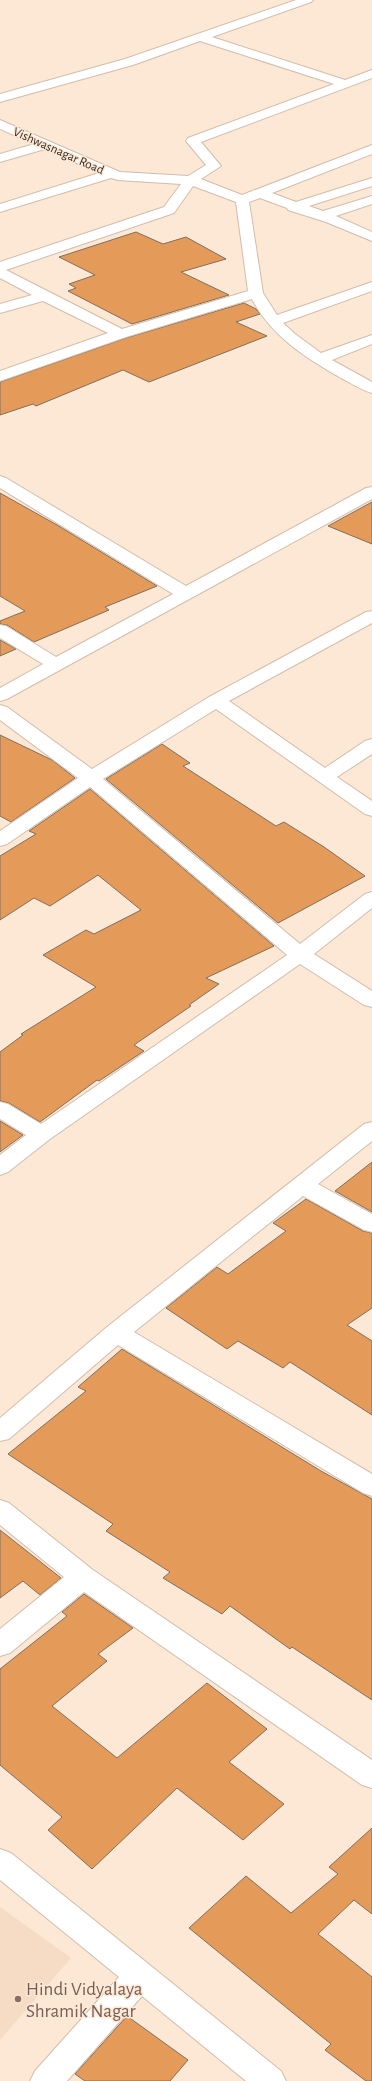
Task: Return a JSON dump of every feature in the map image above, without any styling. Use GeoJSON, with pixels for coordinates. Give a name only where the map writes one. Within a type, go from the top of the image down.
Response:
{"type":"FeatureCollection","features":[{"type":"Feature","properties":{"kind":"street"},"geometry":{"type":"LineString","coordinates":[[0,98],[129,62],[307,0]]}},
{"type":"Feature","properties":{"kind":"street"},"geometry":{"type":"LineString","coordinates":[[199,37],[346,84]]}},
{"type":"Feature","properties":{"kind":"street"},"geometry":{"type":"LineString","coordinates":[[0,267],[169,210],[190,180],[214,166],[193,141],[372,74]]}},
{"type":"Feature","properties":{"kind":"street","name":"Vishwasnagar Road"},"geometry":{"type":"LineString","coordinates":[[0,124],[115,174]]}},
{"type":"Feature","properties":{"kind":"street"},"geometry":{"type":"LineString","coordinates":[[0,158],[46,144]]}},
{"type":"Feature","properties":{"kind":"street"},"geometry":{"type":"LineString","coordinates":[[0,208],[115,174],[190,180],[242,200],[372,149]]}},
{"type":"Feature","properties":{"kind":"street"},"geometry":{"type":"LineString","coordinates":[[350,158],[366,165]]}},
{"type":"Feature","properties":{"kind":"street"},"geometry":{"type":"LineString","coordinates":[[293,207],[372,182]]}},
{"type":"Feature","properties":{"kind":"street"},"geometry":{"type":"LineString","coordinates":[[260,193],[293,207],[352,227],[372,237]]}},
{"type":"Feature","properties":{"kind":"street"},"geometry":{"type":"LineString","coordinates":[[242,200],[256,293],[262,308],[297,344],[320,359],[372,388]]}},
{"type":"Feature","properties":{"kind":"street"},"geometry":{"type":"LineString","coordinates":[[321,216],[372,200]]}},
{"type":"Feature","properties":{"kind":"street"},"geometry":{"type":"LineString","coordinates":[[352,227],[372,220]]}},
{"type":"Feature","properties":{"kind":"street"},"geometry":{"type":"LineString","coordinates":[[0,272],[44,296],[121,334]]}},
{"type":"Feature","properties":{"kind":"street"},"geometry":{"type":"LineString","coordinates":[[275,321],[372,286]]}},
{"type":"Feature","properties":{"kind":"street"},"geometry":{"type":"LineString","coordinates":[[0,376],[121,334],[256,293]]}},
{"type":"Feature","properties":{"kind":"street"},"geometry":{"type":"LineString","coordinates":[[0,309],[44,296]]}},
{"type":"Feature","properties":{"kind":"street"},"geometry":{"type":"LineString","coordinates":[[320,359],[372,339]]}},
{"type":"Feature","properties":{"kind":"street"},"geometry":{"type":"LineString","coordinates":[[0,481],[186,594]]}},
{"type":"Feature","properties":{"kind":"street"},"geometry":{"type":"LineString","coordinates":[[0,695],[372,492]]}},
{"type":"Feature","properties":{"kind":"street"},"geometry":{"type":"LineString","coordinates":[[0,840],[91,778],[216,700],[372,616]]}},
{"type":"Feature","properties":{"kind":"street"},"geometry":{"type":"LineString","coordinates":[[0,630],[57,665]]}},
{"type":"Feature","properties":{"kind":"street"},"geometry":{"type":"LineString","coordinates":[[216,700],[372,810]]}},
{"type":"Feature","properties":{"kind":"street"},"geometry":{"type":"LineString","coordinates":[[0,711],[91,778],[300,955],[372,1000]]}},
{"type":"Feature","properties":{"kind":"street"},"geometry":{"type":"LineString","coordinates":[[324,776],[372,745]]}},
{"type":"Feature","properties":{"kind":"street"},"geometry":{"type":"LineString","coordinates":[[0,1167],[42,1134],[300,955],[372,898]]}},
{"type":"Feature","properties":{"kind":"street"},"geometry":{"type":"LineString","coordinates":[[0,1109],[42,1134]]}},
{"type":"Feature","properties":{"kind":"street"},"geometry":{"type":"LineString","coordinates":[[0,1432],[116,1333],[372,1129]]}},
{"type":"Feature","properties":{"kind":"street"},"geometry":{"type":"LineString","coordinates":[[302,1185],[372,1224]]}},
{"type":"Feature","properties":{"kind":"street"},"geometry":{"type":"LineString","coordinates":[[116,1333],[372,1486]]}},
{"type":"Feature","properties":{"kind":"street"},"geometry":{"type":"LineString","coordinates":[[0,1510],[83,1577],[372,1776]]}},
{"type":"Feature","properties":{"kind":"street"},"geometry":{"type":"LineString","coordinates":[[0,1645],[83,1577]]}},
{"type":"Feature","properties":{"kind":"street"},"geometry":{"type":"LineString","coordinates":[[0,1862],[270,2081]]}},
{"type":"Feature","properties":{"kind":"street"},"geometry":{"type":"LineString","coordinates":[[46,2081],[140,1976]]}},
{"type":"Feature","properties":{"kind":"shaded area","name":"Hindi Vidyalaya Shramik Nagar"},"geometry":{"type":"Polygon","coordinates":[[[0,1907],[71,1958],[0,2040],[0,1907]]]}},
{"type":"Feature","properties":{"kind":"building"},"geometry":{"type":"Polygon","coordinates":[[[136,232],[163,244],[186,237],[226,259],[181,272],[229,295],[132,324],[68,291],[76,288],[69,284],[95,275],[59,257],[136,232]]]}},
{"type":"Feature","properties":{"kind":"building"},"geometry":{"type":"Polygon","coordinates":[[[244,303],[256,309],[260,314],[236,322],[267,336],[149,382],[123,370],[36,406],[33,404],[0,415],[0,382],[126,338],[244,303]]]}},
{"type":"Feature","properties":{"kind":"building"},"geometry":{"type":"Polygon","coordinates":[[[0,493],[57,525],[157,586],[105,607],[109,610],[34,642],[7,625],[0,624],[0,621],[25,611],[0,596],[0,493]]]}},
{"type":"Feature","properties":{"kind":"building"},"geometry":{"type":"Polygon","coordinates":[[[372,502],[372,544],[328,526],[372,502]]]}},
{"type":"Feature","properties":{"kind":"building"},"geometry":{"type":"Polygon","coordinates":[[[0,640],[16,649],[0,656],[0,640]]]}},
{"type":"Feature","properties":{"kind":"building"},"geometry":{"type":"Polygon","coordinates":[[[0,735],[52,760],[75,778],[11,822],[0,816],[0,735]]]}},
{"type":"Feature","properties":{"kind":"building"},"geometry":{"type":"Polygon","coordinates":[[[162,744],[190,763],[183,766],[276,826],[284,822],[324,847],[365,876],[278,923],[106,779],[162,744]]]}},
{"type":"Feature","properties":{"kind":"building"},"geometry":{"type":"Polygon","coordinates":[[[90,789],[274,946],[206,978],[219,984],[189,1005],[191,1006],[134,1045],[144,1051],[99,1081],[97,1080],[40,1122],[9,1103],[0,1101],[0,1052],[23,1035],[21,1034],[96,987],[43,955],[86,930],[94,934],[141,910],[98,875],[50,906],[34,898],[0,920],[0,856],[36,834],[29,831],[90,789]]]}},
{"type":"Feature","properties":{"kind":"building"},"geometry":{"type":"Polygon","coordinates":[[[0,1121],[23,1135],[0,1152],[0,1121]]]}},
{"type":"Feature","properties":{"kind":"building"},"geometry":{"type":"Polygon","coordinates":[[[372,1162],[372,1212],[335,1191],[372,1162]]]}},
{"type":"Feature","properties":{"kind":"building"},"geometry":{"type":"Polygon","coordinates":[[[306,1199],[363,1231],[372,1233],[372,1308],[347,1325],[372,1341],[372,1415],[290,1362],[283,1368],[238,1341],[227,1349],[166,1308],[217,1267],[228,1274],[286,1231],[273,1223],[306,1199]]]}},
{"type":"Feature","properties":{"kind":"building"},"geometry":{"type":"Polygon","coordinates":[[[122,1349],[321,1471],[372,1499],[372,1700],[292,1647],[290,1649],[230,1606],[222,1614],[163,1578],[170,1572],[106,1531],[113,1524],[8,1454],[86,1391],[78,1387],[122,1349]]]}},
{"type":"Feature","properties":{"kind":"building"},"geometry":{"type":"Polygon","coordinates":[[[0,1530],[61,1578],[40,1595],[23,1581],[0,1598],[0,1530]]]}},
{"type":"Feature","properties":{"kind":"building"},"geometry":{"type":"Polygon","coordinates":[[[84,1594],[133,1628],[98,1654],[107,1661],[52,1706],[117,1758],[207,1683],[267,1729],[229,1762],[284,1804],[243,1840],[177,1788],[92,1869],[48,1830],[62,1817],[0,1765],[0,1669],[67,1616],[62,1612],[84,1594]]]}},
{"type":"Feature","properties":{"kind":"building"},"geometry":{"type":"Polygon","coordinates":[[[372,1828],[372,1914],[354,1900],[318,1934],[372,1977],[372,2081],[366,2081],[325,2050],[331,2044],[189,1928],[246,1876],[291,1913],[338,1874],[329,1867],[372,1828]]]}},
{"type":"Feature","properties":{"kind":"building"},"geometry":{"type":"Polygon","coordinates":[[[127,2016],[188,2060],[170,2081],[85,2081],[75,2074],[127,2016]]]}},
{"type":"Feature","properties":{"kind":"place","name":"Hindi Vidyalaya Shramik Nagar"},"geometry":{"type":"Point","coordinates":[18,1999]}}]}
